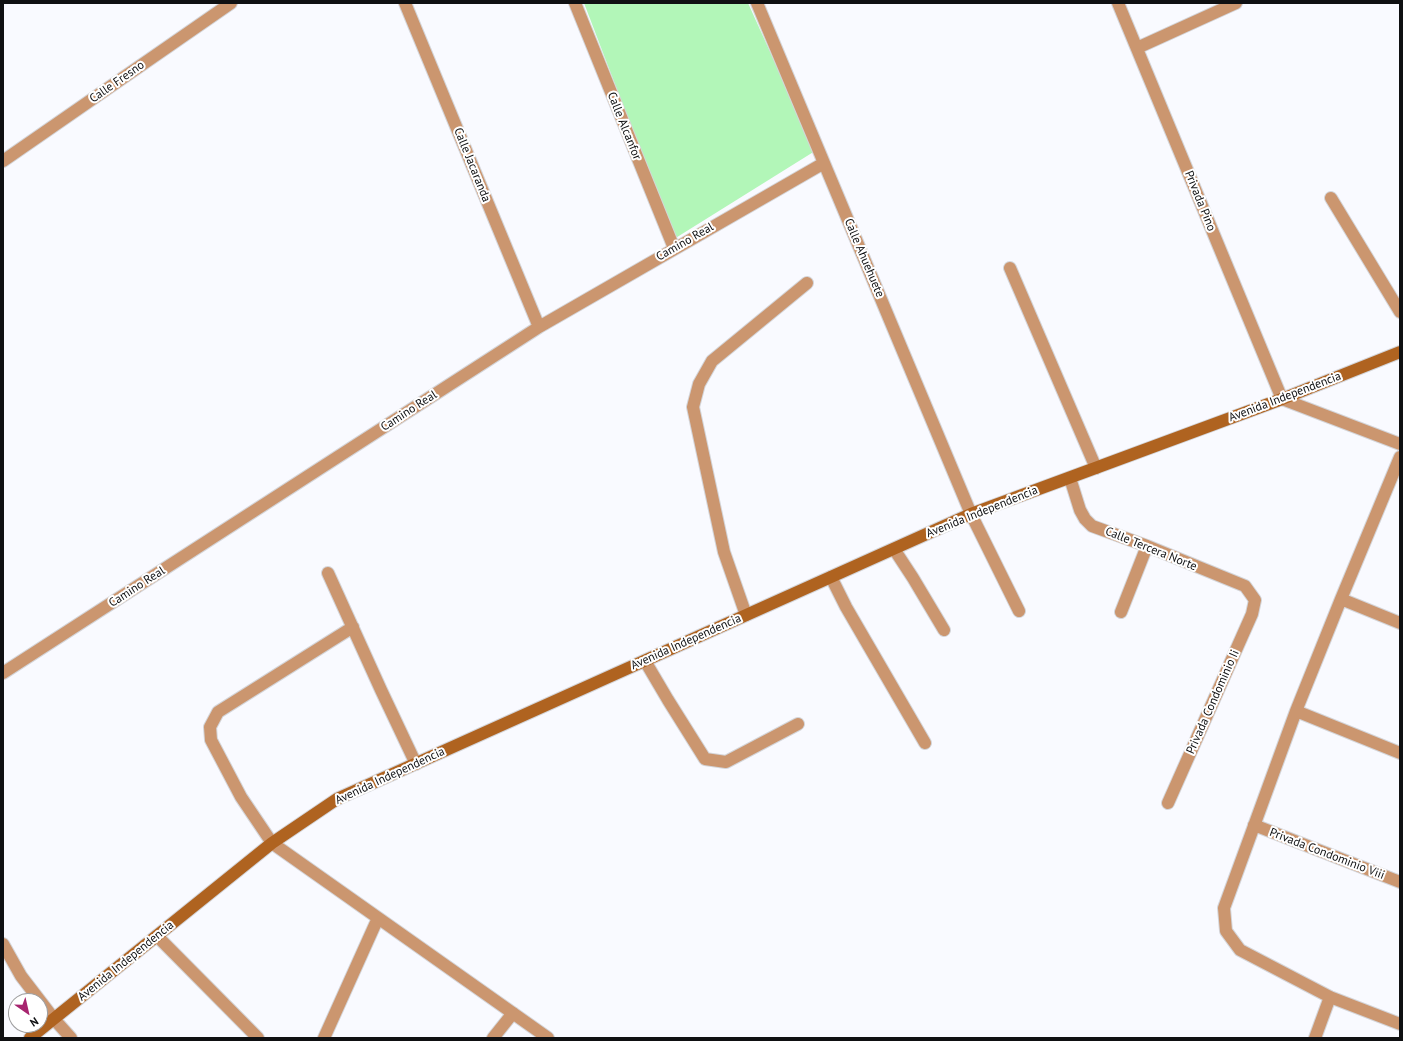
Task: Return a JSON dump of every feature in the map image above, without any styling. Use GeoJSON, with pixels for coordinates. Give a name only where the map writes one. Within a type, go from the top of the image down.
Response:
{"type":"FeatureCollection","features":[{"type":"Feature","properties":{"kind":"main road","name":"Avenida Independencia"},"geometry":{"type":"LineString","coordinates":[[30,1038],[272,843],[337,799],[971,514],[1282,399],[1400,352]]}},
{"type":"Feature","properties":{"kind":"street","name":"Calle Fresno"},"geometry":{"type":"LineString","coordinates":[[3,161],[231,3]]}},
{"type":"Feature","properties":{"kind":"street","name":"Calle Jacaranda"},"geometry":{"type":"LineString","coordinates":[[405,3],[539,327]]}},
{"type":"Feature","properties":{"kind":"street","name":"Calle Alcanfor"},"geometry":{"type":"LineString","coordinates":[[575,3],[674,248]]}},
{"type":"Feature","properties":{"kind":"street","name":"Calle Ahuehuete"},"geometry":{"type":"LineString","coordinates":[[757,3],[971,514],[1019,610]]}},
{"type":"Feature","properties":{"kind":"street","name":"Privada Pino"},"geometry":{"type":"LineString","coordinates":[[1118,3],[1282,399]]}},
{"type":"Feature","properties":{"kind":"street"},"geometry":{"type":"LineString","coordinates":[[1137,48],[1236,3]]}},
{"type":"Feature","properties":{"kind":"street","name":"Camino Real"},"geometry":{"type":"LineString","coordinates":[[3,673],[539,327],[824,163]]}},
{"type":"Feature","properties":{"kind":"street"},"geometry":{"type":"LineString","coordinates":[[1331,198],[1400,312]]}},
{"type":"Feature","properties":{"kind":"street"},"geometry":{"type":"LineString","coordinates":[[1010,268],[1096,468]]}},
{"type":"Feature","properties":{"kind":"street"},"geometry":{"type":"LineString","coordinates":[[746,615],[724,552],[693,407],[699,384],[712,361],[807,283]]}},
{"type":"Feature","properties":{"kind":"street"},"geometry":{"type":"LineString","coordinates":[[1282,399],[1400,444]]}},
{"type":"Feature","properties":{"kind":"street"},"geometry":{"type":"LineString","coordinates":[[1400,457],[1395,483],[1341,599],[1296,711],[1224,908],[1226,931],[1240,950],[1330,997],[1400,1024]]}},
{"type":"Feature","properties":{"kind":"street","name":"Calle Tercera Norte"},"geometry":{"type":"LineString","coordinates":[[1070,478],[1080,510],[1085,519],[1092,526],[1147,546],[1245,586],[1255,600]]}},
{"type":"Feature","properties":{"kind":"street"},"geometry":{"type":"LineString","coordinates":[[1122,612],[1147,546]]}},
{"type":"Feature","properties":{"kind":"street"},"geometry":{"type":"LineString","coordinates":[[894,549],[944,630]]}},
{"type":"Feature","properties":{"kind":"street"},"geometry":{"type":"LineString","coordinates":[[328,573],[416,764]]}},
{"type":"Feature","properties":{"kind":"street"},"geometry":{"type":"LineString","coordinates":[[831,577],[846,608],[925,743]]}},
{"type":"Feature","properties":{"kind":"street"},"geometry":{"type":"LineString","coordinates":[[1341,599],[1400,623]]}},
{"type":"Feature","properties":{"kind":"street","name":"Privada Condominio Ii"},"geometry":{"type":"LineString","coordinates":[[1168,803],[1252,614],[1255,600]]}},
{"type":"Feature","properties":{"kind":"street"},"geometry":{"type":"LineString","coordinates":[[353,627],[218,712],[210,727],[211,740],[241,797],[272,843],[548,1038]]}},
{"type":"Feature","properties":{"kind":"street"},"geometry":{"type":"LineString","coordinates":[[646,661],[668,700],[706,760],[726,762],[798,724]]}},
{"type":"Feature","properties":{"kind":"street"},"geometry":{"type":"LineString","coordinates":[[1296,711],[1400,753]]}},
{"type":"Feature","properties":{"kind":"street","name":"Privada Condominio Viii"},"geometry":{"type":"LineString","coordinates":[[1254,825],[1400,882]]}},
{"type":"Feature","properties":{"kind":"street"},"geometry":{"type":"LineString","coordinates":[[324,1038],[378,918]]}},
{"type":"Feature","properties":{"kind":"street"},"geometry":{"type":"LineString","coordinates":[[157,936],[258,1038]]}},
{"type":"Feature","properties":{"kind":"street"},"geometry":{"type":"LineString","coordinates":[[3,944],[21,976],[54,1019],[71,1038]]}},
{"type":"Feature","properties":{"kind":"street"},"geometry":{"type":"LineString","coordinates":[[1315,1038],[1330,997]]}},
{"type":"Feature","properties":{"kind":"street"},"geometry":{"type":"LineString","coordinates":[[493,1038],[512,1013]]}},
{"type":"Feature","properties":{"kind":"green space"},"geometry":{"type":"Polygon","coordinates":[[[584,3],[748,3],[815,151],[674,239],[584,3]]]}}]}
